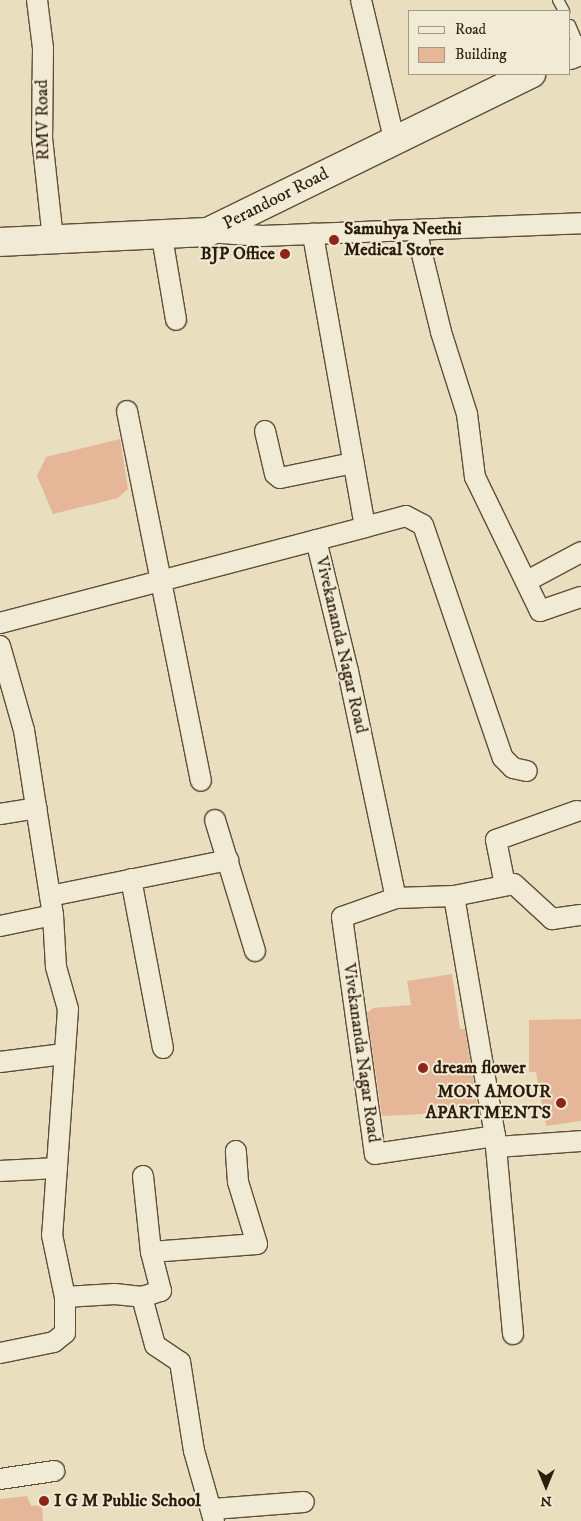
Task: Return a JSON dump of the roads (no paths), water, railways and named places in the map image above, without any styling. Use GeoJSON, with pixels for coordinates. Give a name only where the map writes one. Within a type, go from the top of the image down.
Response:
{"type":"FeatureCollection","features":[{"type":"Feature","properties":{"kind":"main road","name":"Perandoor Road"},"geometry":{"type":"LineString","coordinates":[[0,242],[162,237],[208,232],[394,139],[528,75]]}},
{"type":"Feature","properties":{"kind":"street","name":"RMV Road"},"geometry":{"type":"LineString","coordinates":[[37,0],[43,48],[42,138],[53,239]]}},
{"type":"Feature","properties":{"kind":"street"},"geometry":{"type":"LineString","coordinates":[[361,0],[394,139]]}},
{"type":"Feature","properties":{"kind":"street"},"geometry":{"type":"LineString","coordinates":[[208,232],[313,234],[581,224]]}},
{"type":"Feature","properties":{"kind":"street"},"geometry":{"type":"LineString","coordinates":[[416,230],[441,332],[467,414],[475,477],[540,610],[581,597]]}},
{"type":"Feature","properties":{"kind":"street"},"geometry":{"type":"LineString","coordinates":[[313,234],[365,527]]}},
{"type":"Feature","properties":{"kind":"street"},"geometry":{"type":"LineString","coordinates":[[162,237],[176,320]]}},
{"type":"Feature","properties":{"kind":"street"},"geometry":{"type":"LineString","coordinates":[[127,410],[163,581],[201,781]]}},
{"type":"Feature","properties":{"kind":"street"},"geometry":{"type":"LineString","coordinates":[[265,431],[275,474],[280,478],[353,463]]}},
{"type":"Feature","properties":{"kind":"street"},"geometry":{"type":"LineString","coordinates":[[0,623],[406,516],[423,525],[503,758],[513,768],[527,771]]}},
{"type":"Feature","properties":{"kind":"street","name":"Vivekananda Nagar Road"},"geometry":{"type":"LineString","coordinates":[[316,540],[348,671],[396,898]]}},
{"type":"Feature","properties":{"kind":"street"},"geometry":{"type":"LineString","coordinates":[[527,581],[581,552]]}},
{"type":"Feature","properties":{"kind":"street"},"geometry":{"type":"LineString","coordinates":[[0,646],[24,730],[52,905],[56,967],[68,1009],[63,1054],[52,1236],[65,1297],[65,1333],[54,1342],[0,1353]]}},
{"type":"Feature","properties":{"kind":"street"},"geometry":{"type":"LineString","coordinates":[[0,814],[36,808]]}},
{"type":"Feature","properties":{"kind":"street"},"geometry":{"type":"LineString","coordinates":[[577,811],[496,840],[505,885],[514,884],[552,919],[581,915]]}},
{"type":"Feature","properties":{"kind":"street"},"geometry":{"type":"LineString","coordinates":[[215,820],[256,951]]}},
{"type":"Feature","properties":{"kind":"street"},"geometry":{"type":"LineString","coordinates":[[0,926],[52,905],[131,879],[228,860]]}},
{"type":"Feature","properties":{"kind":"street"},"geometry":{"type":"LineString","coordinates":[[131,879],[163,1048]]}},
{"type":"Feature","properties":{"kind":"street","name":"Vivekananda Nagar Road"},"geometry":{"type":"LineString","coordinates":[[496,1142],[375,1154],[342,917],[396,898],[454,896],[505,885]]}},
{"type":"Feature","properties":{"kind":"street"},"geometry":{"type":"LineString","coordinates":[[454,896],[496,1142],[513,1334]]}},
{"type":"Feature","properties":{"kind":"street"},"geometry":{"type":"LineString","coordinates":[[0,1062],[63,1054]]}},
{"type":"Feature","properties":{"kind":"street"},"geometry":{"type":"LineString","coordinates":[[496,1142],[581,1141]]}},
{"type":"Feature","properties":{"kind":"street"},"geometry":{"type":"LineString","coordinates":[[151,1252],[257,1244],[238,1182],[236,1151]]}},
{"type":"Feature","properties":{"kind":"street"},"geometry":{"type":"LineString","coordinates":[[0,1171],[57,1168]]}},
{"type":"Feature","properties":{"kind":"street"},"geometry":{"type":"LineString","coordinates":[[65,1297],[115,1294],[142,1296],[161,1291],[151,1252],[143,1176]]}},
{"type":"Feature","properties":{"kind":"street"},"geometry":{"type":"LineString","coordinates":[[142,1296],[154,1345],[180,1362],[194,1451],[214,1515],[304,1502]]}},
{"type":"Feature","properties":{"kind":"street"},"geometry":{"type":"LineString","coordinates":[[0,1479],[54,1471]]}},
{"type":"Feature","properties":{"kind":"lane"},"geometry":{"type":"LineString","coordinates":[[571,27],[581,50]]}},
{"type":"Feature","properties":{"kind":"place","name":"Samuhya Neethi Medical Store"},"geometry":{"type":"Point","coordinates":[334,240]}},
{"type":"Feature","properties":{"kind":"place","name":"BJP Office"},"geometry":{"type":"Point","coordinates":[285,254]}},
{"type":"Feature","properties":{"kind":"place","name":"dream flower"},"geometry":{"type":"Point","coordinates":[423,1068]}},
{"type":"Feature","properties":{"kind":"place","name":"MON AMOUR APARTMENTS"},"geometry":{"type":"Point","coordinates":[561,1103]}},
{"type":"Feature","properties":{"kind":"place","name":"I G M Public School"},"geometry":{"type":"Point","coordinates":[44,1501]}}]}
